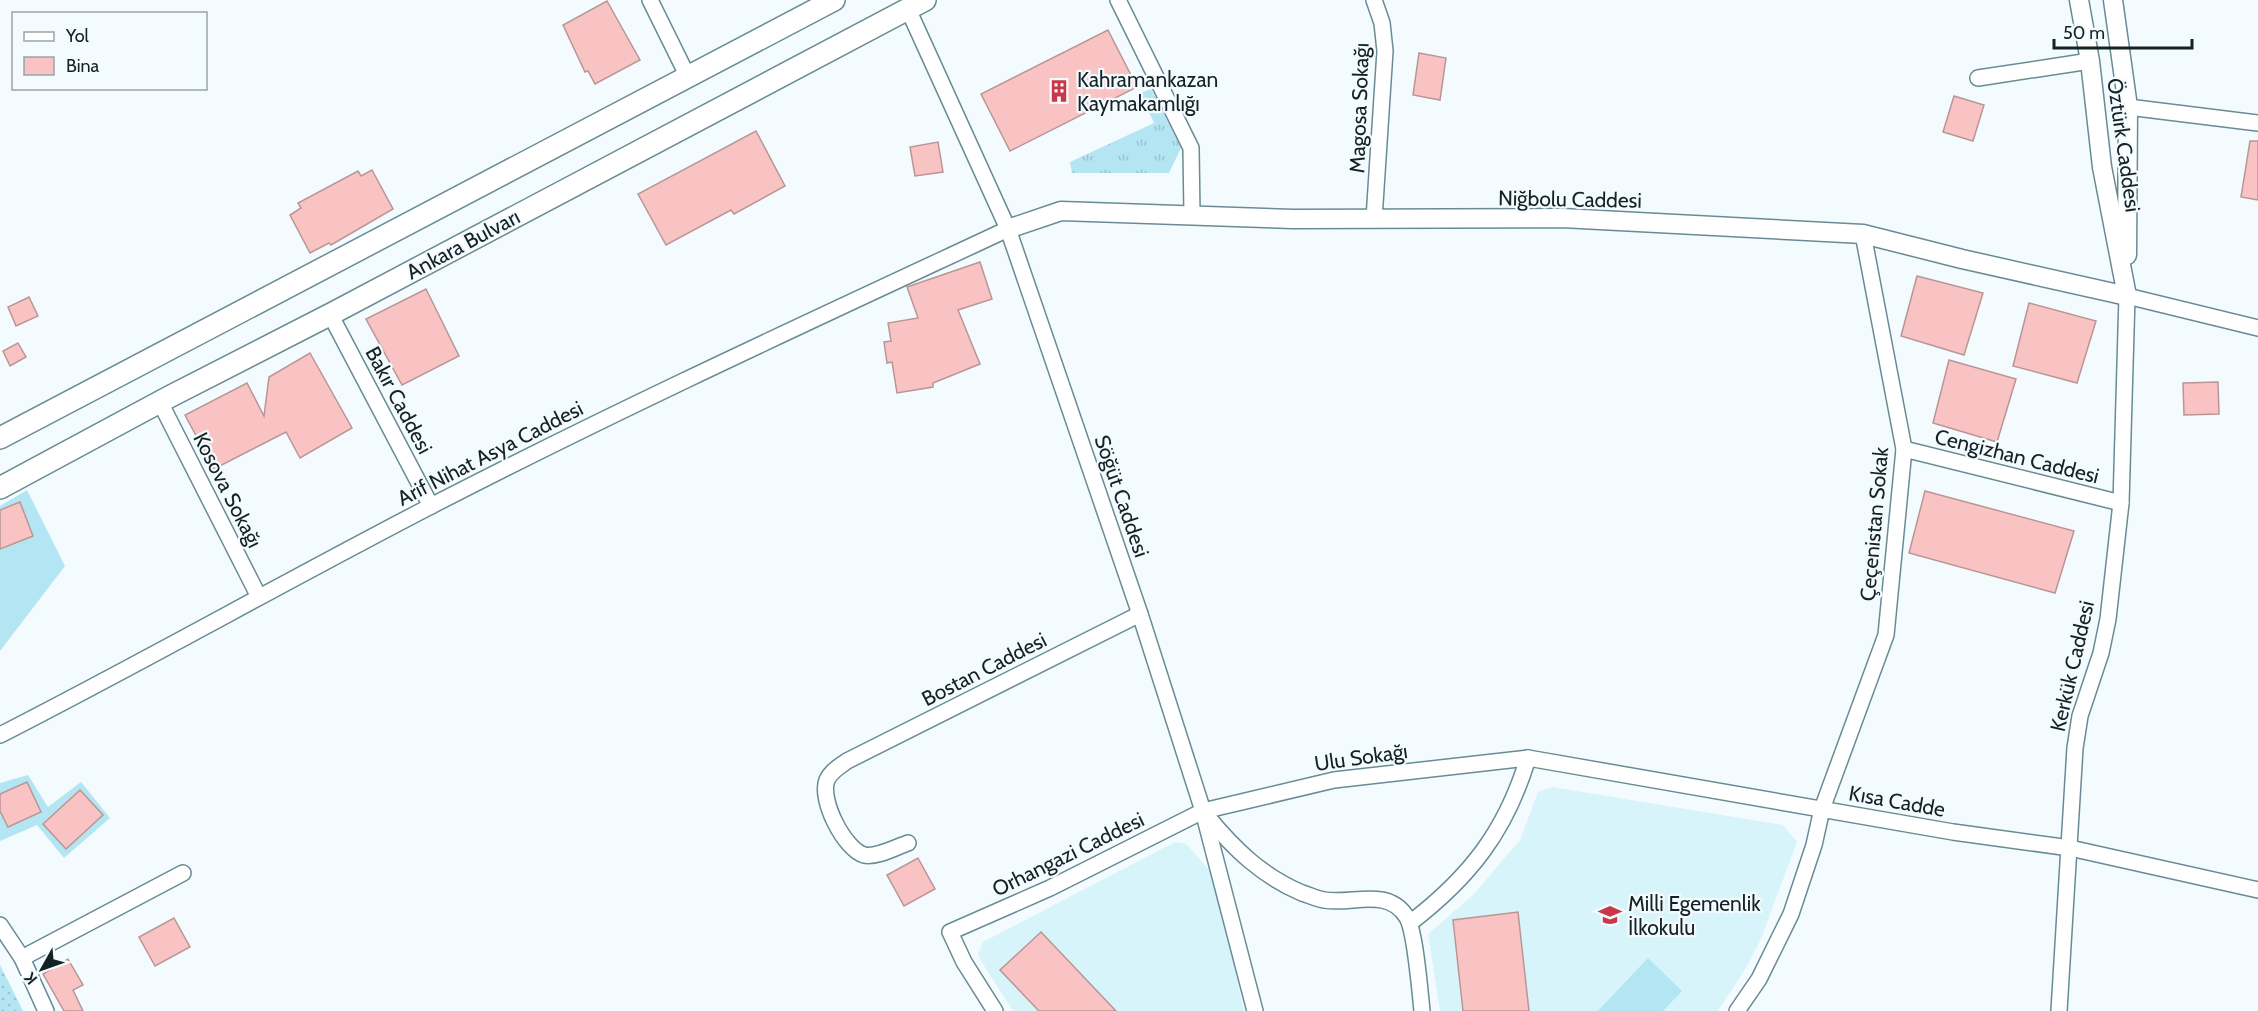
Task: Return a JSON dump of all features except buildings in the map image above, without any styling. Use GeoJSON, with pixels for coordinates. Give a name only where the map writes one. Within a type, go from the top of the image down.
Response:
{"type":"FeatureCollection","features":[{"type":"Feature","properties":{"kind":"main road","name":"Ankara Bulvarı"},"geometry":{"type":"LineString","coordinates":[[0,438],[834,0]]}},
{"type":"Feature","properties":{"kind":"main road","name":"Ankara Bulvarı"},"geometry":{"type":"LineString","coordinates":[[0,488],[917,4]]}},
{"type":"Feature","properties":{"kind":"street"},"geometry":{"type":"LineString","coordinates":[[650,0],[688,77]]}},
{"type":"Feature","properties":{"kind":"street"},"geometry":{"type":"LineString","coordinates":[[1118,0],[1191,148],[1192,215]]}},
{"type":"Feature","properties":{"kind":"street","name":"Magosa Sokağı"},"geometry":{"type":"LineString","coordinates":[[1374,0],[1382,23],[1385,51],[1374,219]]}},
{"type":"Feature","properties":{"kind":"street","name":"Öztürk Caddesi"},"geometry":{"type":"LineString","coordinates":[[2079,0],[2090,62],[2102,167],[2127,296]]}},
{"type":"Feature","properties":{"kind":"street","name":"Öztürk Caddesi"},"geometry":{"type":"LineString","coordinates":[[2114,0],[2128,107],[2127,296]]}},
{"type":"Feature","properties":{"kind":"street","name":"Söğüt Caddesi"},"geometry":{"type":"LineString","coordinates":[[917,4],[1008,229],[1140,614],[1203,811],[1255,1011]]}},
{"type":"Feature","properties":{"kind":"street"},"geometry":{"type":"LineString","coordinates":[[1978,78],[2090,62]]}},
{"type":"Feature","properties":{"kind":"street"},"geometry":{"type":"LineString","coordinates":[[2128,107],[2258,123]]}},
{"type":"Feature","properties":{"kind":"street","name":"Niğbolu Caddesi"},"geometry":{"type":"LineString","coordinates":[[1008,229],[1061,211],[1293,219],[1562,218],[1863,234],[1962,260],[2127,296]]}},
{"type":"Feature","properties":{"kind":"street","name":"Arif Nihat Asya Caddesi"},"geometry":{"type":"LineString","coordinates":[[0,735],[431,506],[757,345],[1008,229]]}},
{"type":"Feature","properties":{"kind":"street","name":"Çeçenistan Sokak"},"geometry":{"type":"LineString","coordinates":[[1737,1011],[1759,979],[1791,914],[1809,862],[1822,809],[1886,634],[1904,449],[1863,234]]}},
{"type":"Feature","properties":{"kind":"street"},"geometry":{"type":"LineString","coordinates":[[2127,296],[2258,328]]}},
{"type":"Feature","properties":{"kind":"street","name":"Kerkük Caddesi"},"geometry":{"type":"LineString","coordinates":[[2060,1011],[2075,748],[2080,716],[2099,661],[2108,619],[2121,503],[2127,296]]}},
{"type":"Feature","properties":{"kind":"street","name":"Bakır Caddesi"},"geometry":{"type":"LineString","coordinates":[[330,314],[431,506]]}},
{"type":"Feature","properties":{"kind":"street","name":"Kosova Sokağı"},"geometry":{"type":"LineString","coordinates":[[160,402],[259,597]]}},
{"type":"Feature","properties":{"kind":"street","name":"Cengizhan Caddesi"},"geometry":{"type":"LineString","coordinates":[[1904,449],[2121,503]]}},
{"type":"Feature","properties":{"kind":"street","name":"Bostan Caddesi"},"geometry":{"type":"LineString","coordinates":[[908,843],[873,855],[863,855],[853,848],[832,816],[824,790],[832,772],[847,761],[1140,614]]}},
{"type":"Feature","properties":{"kind":"street"},"geometry":{"type":"LineString","coordinates":[[1410,923],[1454,886],[1490,842],[1518,791],[1528,758]]}},
{"type":"Feature","properties":{"kind":"street","name":"Kısa Cadde"},"geometry":{"type":"LineString","coordinates":[[1528,758],[1953,832],[2070,848],[2258,890]]}},
{"type":"Feature","properties":{"kind":"street","name":"Ulu Sokağı"},"geometry":{"type":"LineString","coordinates":[[1203,811],[1334,780],[1528,758]]}},
{"type":"Feature","properties":{"kind":"street"},"geometry":{"type":"LineString","coordinates":[[1203,811],[1227,841],[1244,857],[1282,884],[1325,901],[1372,899],[1387,901],[1400,909],[1410,923],[1422,1011]]}},
{"type":"Feature","properties":{"kind":"street","name":"Orhangazi Caddesi"},"geometry":{"type":"LineString","coordinates":[[995,1011],[964,962],[950,932],[1050,888],[1203,811]]}},
{"type":"Feature","properties":{"kind":"street"},"geometry":{"type":"LineString","coordinates":[[22,958],[183,873]]}},
{"type":"Feature","properties":{"kind":"street"},"geometry":{"type":"LineString","coordinates":[[0,925],[22,958],[46,1011]]}},
{"type":"Feature","properties":{"kind":"shaded area","name":"Milli Egemenlik İlkokulu"},"geometry":{"type":"Polygon","coordinates":[[[1552,787],[1783,825],[1797,842],[1761,939],[1746,968],[1718,1011],[1440,1011],[1428,934],[1473,895],[1520,840],[1538,792],[1552,787]]]}},
{"type":"Feature","properties":{"kind":"shaded area"},"geometry":{"type":"Polygon","coordinates":[[[1175,842],[1186,844],[1215,876],[1244,1011],[1013,1011],[981,961],[978,954],[983,942],[1175,842]]]}},
{"type":"Feature","properties":{"kind":"green space"},"geometry":{"type":"Polygon","coordinates":[[[1151,89],[1181,148],[1169,173],[1072,173],[1070,162],[1154,123],[1140,93],[1151,89]]]}},
{"type":"Feature","properties":{"kind":"green space"},"geometry":{"type":"Polygon","coordinates":[[[27,490],[65,566],[0,651],[0,506],[27,490]]]}},
{"type":"Feature","properties":{"kind":"green space"},"geometry":{"type":"Polygon","coordinates":[[[28,775],[48,807],[81,782],[110,818],[64,858],[37,825],[0,841],[0,783],[28,775]]]}},
{"type":"Feature","properties":{"kind":"green space"},"geometry":{"type":"Polygon","coordinates":[[[1648,958],[1682,991],[1663,1011],[1598,1011],[1648,958]]]}},
{"type":"Feature","properties":{"kind":"green space"},"geometry":{"type":"Polygon","coordinates":[[[0,965],[23,1011],[0,1011],[0,965]]]}},
{"type":"Feature","properties":{"kind":"place","name":"Kahramankazan Kaymakamlığı"},"geometry":{"type":"Point","coordinates":[1059,91]}},
{"type":"Feature","properties":{"kind":"place","name":"Milli Egemenlik İlkokulu"},"geometry":{"type":"Point","coordinates":[1610,915]}}]}
